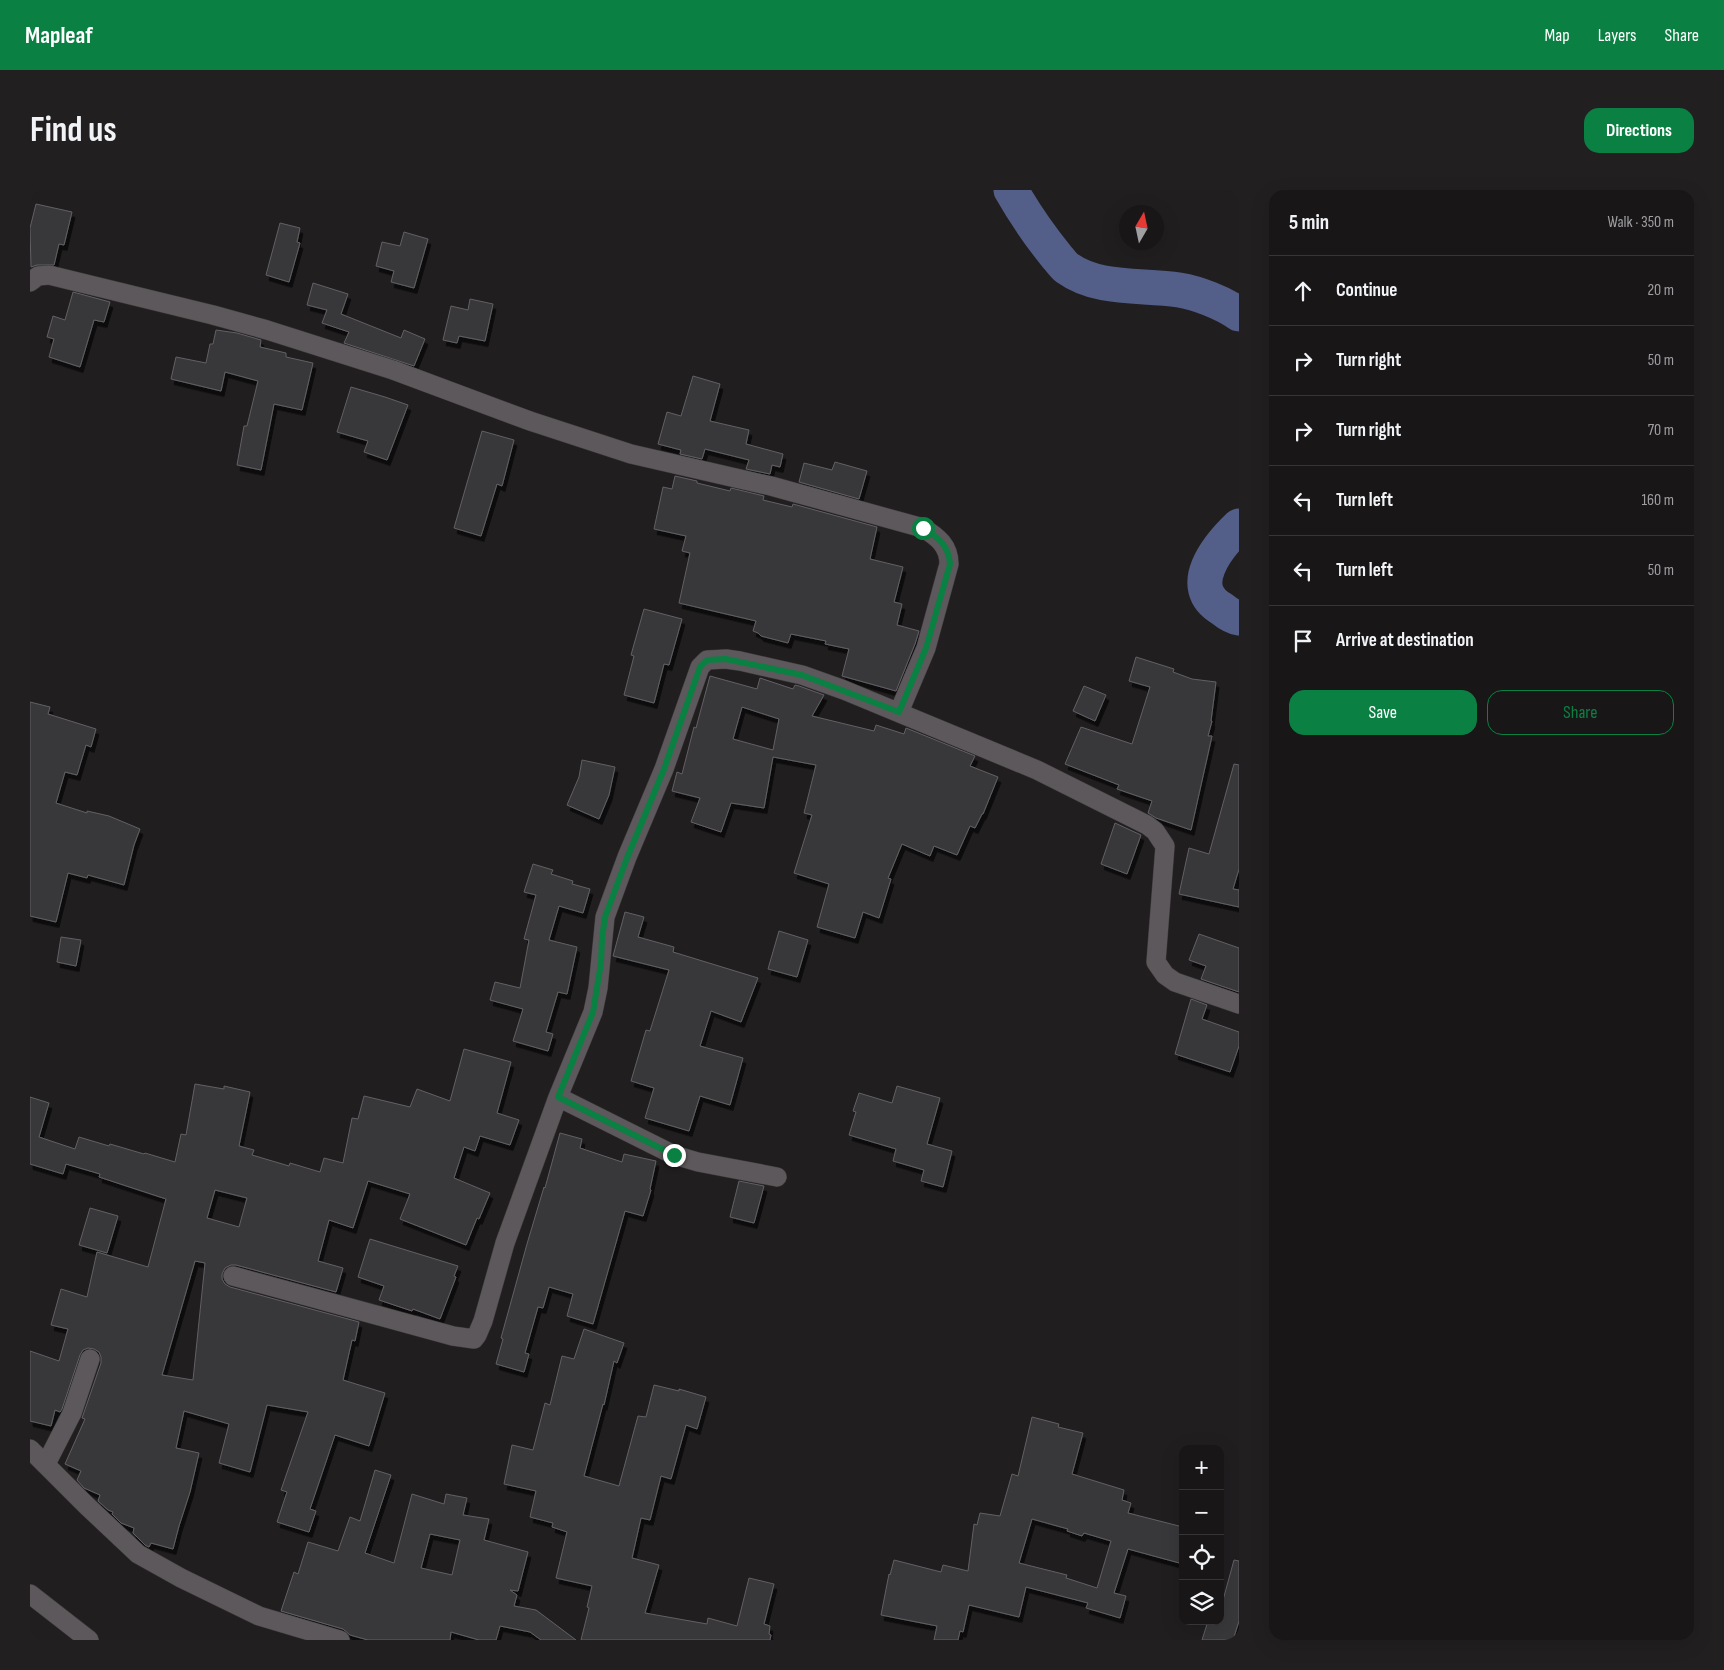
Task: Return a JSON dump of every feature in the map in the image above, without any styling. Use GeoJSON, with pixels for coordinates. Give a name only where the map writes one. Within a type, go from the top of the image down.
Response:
{"type":"FeatureCollection","features":[{"type":"Feature","properties":{"kind":"street"},"geometry":{"type":"LineString","coordinates":[[30,282],[38,276],[49,275],[213,315],[393,370],[530,421],[623,451],[772,486],[923,528],[943,542],[949,555],[950,564],[926,648],[899,712]]}},
{"type":"Feature","properties":{"kind":"street"},"geometry":{"type":"LineString","coordinates":[[233,1276],[453,1336],[474,1338],[477,1335],[484,1321],[505,1244],[558,1097],[593,1012],[601,963],[605,917],[664,769],[700,667],[707,660],[726,659],[740,661],[802,675],[899,712],[1037,770],[1156,831],[1165,846],[1156,962],[1166,975],[1175,982],[1239,1004]]}},
{"type":"Feature","properties":{"kind":"street"},"geometry":{"type":"LineString","coordinates":[[558,1097],[674,1155],[698,1162],[777,1177]]}},
{"type":"Feature","properties":{"kind":"street"},"geometry":{"type":"LineString","coordinates":[[46,1464],[72,1413],[90,1359]]}},
{"type":"Feature","properties":{"kind":"street"},"geometry":{"type":"LineString","coordinates":[[30,1449],[138,1554],[180,1578],[259,1616],[340,1640]]}},
{"type":"Feature","properties":{"kind":"street"},"geometry":{"type":"LineString","coordinates":[[30,1594],[89,1640]]}},
{"type":"Feature","properties":{"kind":"building"},"geometry":{"type":"Polygon","coordinates":[[[36,204],[72,212],[64,245],[59,244],[54,265],[31,267],[30,228],[36,204]]]}},
{"type":"Feature","properties":{"kind":"building"},"geometry":{"type":"Polygon","coordinates":[[[280,223],[300,228],[297,242],[300,243],[289,282],[266,275],[280,223]]]}},
{"type":"Feature","properties":{"kind":"building"},"geometry":{"type":"Polygon","coordinates":[[[404,232],[428,239],[414,288],[391,282],[394,271],[376,266],[382,242],[400,246],[404,232]]]}},
{"type":"Feature","properties":{"kind":"building"},"geometry":{"type":"Polygon","coordinates":[[[313,283],[348,294],[341,314],[401,338],[404,330],[425,339],[414,366],[344,343],[349,332],[322,323],[327,310],[307,305],[313,283]]]}},
{"type":"Feature","properties":{"kind":"building"},"geometry":{"type":"Polygon","coordinates":[[[73,292],[110,302],[104,322],[94,320],[80,367],[49,357],[54,339],[47,337],[53,316],[65,320],[73,292]]]}},
{"type":"Feature","properties":{"kind":"building"},"geometry":{"type":"Polygon","coordinates":[[[470,299],[493,304],[485,341],[459,336],[457,343],[443,340],[451,306],[468,310],[470,299]]]}},
{"type":"Feature","properties":{"kind":"building"},"geometry":{"type":"Polygon","coordinates":[[[216,330],[237,333],[261,340],[260,347],[286,353],[286,357],[313,363],[302,410],[274,404],[261,470],[237,465],[244,426],[247,426],[258,381],[225,372],[221,391],[171,379],[176,357],[206,363],[210,344],[213,344],[216,330]]]}},
{"type":"Feature","properties":{"kind":"building"},"geometry":{"type":"Polygon","coordinates":[[[693,376],[720,384],[710,421],[749,430],[746,444],[783,454],[780,467],[772,465],[770,474],[746,469],[749,460],[705,449],[702,459],[680,454],[681,450],[658,444],[667,412],[681,416],[693,376]]]}},
{"type":"Feature","properties":{"kind":"building"},"geometry":{"type":"Polygon","coordinates":[[[351,387],[408,405],[387,460],[364,452],[368,441],[337,432],[351,387]]]}},
{"type":"Feature","properties":{"kind":"building"},"geometry":{"type":"Polygon","coordinates":[[[482,431],[514,440],[502,486],[497,484],[481,536],[454,528],[482,431]]]}},
{"type":"Feature","properties":{"kind":"building"},"geometry":{"type":"Polygon","coordinates":[[[835,462],[867,471],[859,499],[799,482],[804,463],[832,470],[835,462]]]}},
{"type":"Feature","properties":{"kind":"building"},"geometry":{"type":"Polygon","coordinates":[[[675,476],[730,491],[731,488],[764,496],[763,500],[792,507],[793,504],[877,527],[870,559],[903,567],[894,602],[902,604],[897,625],[919,631],[896,691],[842,676],[849,649],[825,644],[826,641],[791,634],[788,643],[761,636],[753,631],[756,621],[679,603],[690,553],[682,551],[686,536],[654,529],[663,487],[672,489],[675,476]]]}},
{"type":"Feature","properties":{"kind":"building"},"geometry":{"type":"Polygon","coordinates":[[[644,609],[682,619],[669,665],[664,664],[654,703],[624,695],[634,656],[631,655],[644,609]]]}},
{"type":"Feature","properties":{"kind":"building"},"geometry":{"type":"Polygon","coordinates":[[[1136,657],[1174,669],[1173,672],[1192,679],[1216,682],[1212,721],[1208,736],[1212,736],[1191,830],[1156,818],[1148,813],[1152,801],[1117,789],[1119,785],[1065,764],[1081,727],[1132,744],[1150,687],[1129,681],[1136,657]]]}},
{"type":"Feature","properties":{"kind":"building"},"geometry":{"type":"Polygon","coordinates":[[[710,676],[757,689],[760,678],[793,689],[795,685],[799,686],[824,695],[812,716],[874,731],[876,725],[904,734],[906,728],[975,756],[970,766],[998,777],[983,814],[975,828],[970,826],[957,855],[934,846],[930,856],[902,844],[888,878],[891,879],[879,918],[863,912],[855,938],[817,927],[829,884],[794,873],[812,815],[804,813],[816,765],[773,757],[764,808],[731,803],[721,832],[691,822],[700,798],[672,791],[677,772],[682,774],[694,727],[696,728],[710,676]],[[742,707],[733,739],[773,750],[779,719],[742,707]]]}},
{"type":"Feature","properties":{"kind":"building"},"geometry":{"type":"Polygon","coordinates":[[[1084,686],[1106,695],[1095,721],[1073,711],[1084,686]]]}},
{"type":"Feature","properties":{"kind":"building"},"geometry":{"type":"Polygon","coordinates":[[[30,702],[50,707],[48,714],[96,729],[91,747],[86,745],[77,775],[65,772],[56,803],[87,813],[87,811],[109,816],[140,829],[124,885],[88,875],[87,878],[68,873],[56,922],[30,916],[30,702]]]}},
{"type":"Feature","properties":{"kind":"building"},"geometry":{"type":"Polygon","coordinates":[[[582,760],[615,767],[609,795],[599,819],[567,805],[579,777],[582,760]]]}},
{"type":"Feature","properties":{"kind":"building"},"geometry":{"type":"Polygon","coordinates":[[[1234,764],[1239,765],[1239,869],[1233,889],[1239,890],[1239,907],[1179,894],[1189,848],[1209,854],[1234,764]]]}},
{"type":"Feature","properties":{"kind":"building"},"geometry":{"type":"Polygon","coordinates":[[[1115,823],[1141,835],[1127,874],[1101,864],[1115,823]]]}},
{"type":"Feature","properties":{"kind":"building"},"geometry":{"type":"Polygon","coordinates":[[[533,864],[553,870],[551,874],[573,881],[572,884],[590,889],[583,913],[559,906],[549,940],[577,947],[567,994],[558,992],[546,1032],[553,1034],[548,1051],[513,1041],[523,1009],[490,1000],[495,982],[520,988],[529,940],[524,939],[536,895],[524,892],[533,864]]]}},
{"type":"Feature","properties":{"kind":"building"},"geometry":{"type":"Polygon","coordinates":[[[625,912],[644,917],[638,937],[674,947],[673,952],[758,978],[741,1022],[711,1011],[700,1046],[743,1058],[730,1105],[700,1096],[689,1131],[645,1118],[654,1088],[631,1081],[646,1030],[650,1031],[669,970],[613,956],[625,912]]]}},
{"type":"Feature","properties":{"kind":"building"},"geometry":{"type":"Polygon","coordinates":[[[779,931],[808,940],[797,977],[768,969],[779,931]]]}},
{"type":"Feature","properties":{"kind":"building"},"geometry":{"type":"Polygon","coordinates":[[[1199,934],[1239,948],[1239,992],[1201,979],[1206,966],[1189,960],[1199,934]]]}},
{"type":"Feature","properties":{"kind":"building"},"geometry":{"type":"Polygon","coordinates":[[[61,937],[81,940],[76,966],[57,962],[61,937]]]}},
{"type":"Feature","properties":{"kind":"building"},"geometry":{"type":"Polygon","coordinates":[[[1191,999],[1207,1005],[1202,1019],[1239,1032],[1239,1046],[1230,1072],[1175,1054],[1191,999]]]}},
{"type":"Feature","properties":{"kind":"building"},"geometry":{"type":"Polygon","coordinates":[[[464,1049],[511,1062],[497,1113],[519,1120],[510,1145],[480,1136],[475,1151],[464,1147],[454,1178],[490,1193],[466,1245],[400,1219],[410,1194],[368,1181],[353,1228],[329,1220],[318,1261],[343,1268],[336,1292],[236,1265],[225,1268],[222,1274],[225,1284],[230,1287],[359,1322],[355,1341],[352,1340],[343,1380],[385,1393],[369,1446],[335,1435],[310,1509],[316,1511],[309,1532],[277,1522],[287,1492],[281,1490],[308,1412],[267,1405],[250,1472],[219,1463],[229,1424],[184,1411],[176,1448],[199,1453],[190,1492],[173,1549],[151,1543],[149,1547],[145,1545],[133,1533],[134,1528],[121,1523],[112,1514],[113,1512],[98,1501],[100,1495],[84,1488],[77,1480],[81,1471],[65,1464],[85,1419],[82,1418],[101,1363],[99,1352],[88,1348],[83,1350],[62,1409],[60,1412],[55,1410],[51,1426],[30,1421],[30,1351],[59,1361],[68,1329],[51,1325],[61,1289],[87,1297],[97,1252],[148,1267],[166,1199],[99,1177],[100,1174],[66,1164],[63,1174],[30,1164],[30,1097],[49,1103],[39,1137],[75,1149],[79,1137],[175,1162],[181,1134],[186,1135],[195,1084],[224,1089],[224,1086],[250,1092],[239,1146],[254,1150],[252,1155],[289,1166],[290,1163],[320,1172],[324,1158],[343,1163],[352,1118],[358,1119],[364,1096],[410,1107],[417,1089],[450,1101],[464,1049]],[[215,1190],[207,1218],[239,1227],[247,1198],[215,1190]],[[195,1261],[162,1375],[193,1380],[205,1263],[195,1261]]]}},
{"type":"Feature","properties":{"kind":"building"},"geometry":{"type":"Polygon","coordinates":[[[897,1086],[940,1098],[927,1144],[952,1151],[943,1187],[921,1181],[924,1170],[893,1161],[896,1149],[849,1135],[856,1112],[853,1111],[859,1093],[892,1103],[897,1086]]]}},
{"type":"Feature","properties":{"kind":"building"},"geometry":{"type":"Polygon","coordinates":[[[560,1133],[582,1139],[580,1148],[622,1162],[624,1154],[656,1161],[651,1190],[643,1216],[625,1211],[593,1324],[567,1316],[573,1294],[549,1287],[543,1308],[538,1307],[525,1353],[529,1354],[524,1372],[496,1364],[503,1339],[501,1338],[527,1244],[560,1133]]]}},
{"type":"Feature","properties":{"kind":"building"},"geometry":{"type":"Polygon","coordinates":[[[739,1181],[764,1186],[754,1223],[730,1217],[739,1181]]]}},
{"type":"Feature","properties":{"kind":"building"},"geometry":{"type":"Polygon","coordinates":[[[90,1208],[118,1216],[107,1253],[79,1245],[90,1208]]]}},
{"type":"Feature","properties":{"kind":"building"},"geometry":{"type":"Polygon","coordinates":[[[370,1239],[458,1266],[454,1276],[456,1277],[440,1319],[413,1309],[412,1311],[379,1300],[384,1286],[358,1277],[370,1239]]]}},
{"type":"Feature","properties":{"kind":"building"},"geometry":{"type":"Polygon","coordinates":[[[584,1329],[624,1343],[617,1363],[614,1361],[584,1476],[619,1486],[638,1416],[646,1417],[654,1385],[679,1391],[679,1389],[706,1397],[697,1429],[686,1425],[671,1479],[661,1476],[650,1520],[641,1518],[632,1558],[659,1565],[645,1613],[707,1624],[708,1618],[737,1626],[749,1578],[774,1584],[764,1624],[770,1626],[770,1640],[581,1640],[592,1586],[556,1578],[567,1532],[552,1527],[553,1523],[530,1517],[536,1491],[504,1484],[512,1445],[533,1450],[545,1403],[550,1405],[562,1356],[574,1359],[584,1329]]]}},
{"type":"Feature","properties":{"kind":"building"},"geometry":{"type":"Polygon","coordinates":[[[1032,1417],[1059,1424],[1058,1427],[1083,1433],[1072,1474],[1124,1490],[1122,1500],[1131,1503],[1128,1513],[1179,1526],[1179,1563],[1128,1549],[1114,1593],[1126,1596],[1120,1618],[1086,1608],[1088,1603],[1026,1587],[1019,1617],[969,1605],[963,1632],[960,1631],[958,1640],[934,1640],[937,1626],[881,1615],[889,1574],[894,1560],[941,1572],[943,1565],[968,1571],[974,1524],[977,1525],[980,1513],[1000,1516],[1012,1474],[1018,1476],[1032,1417]],[[1032,1519],[1019,1563],[1067,1575],[1066,1578],[1097,1588],[1111,1541],[1084,1533],[1082,1536],[1067,1531],[1068,1529],[1032,1519]]]}},
{"type":"Feature","properties":{"kind":"building"},"geometry":{"type":"Polygon","coordinates":[[[375,1470],[391,1475],[365,1553],[394,1563],[412,1494],[444,1504],[446,1494],[467,1498],[463,1515],[489,1519],[484,1540],[528,1552],[518,1591],[510,1590],[517,1595],[514,1606],[536,1610],[576,1640],[541,1640],[530,1632],[500,1626],[496,1640],[479,1640],[451,1632],[450,1640],[368,1640],[350,1635],[343,1629],[281,1611],[294,1572],[298,1574],[308,1542],[338,1551],[350,1517],[360,1521],[375,1470]],[[430,1534],[421,1568],[452,1575],[460,1540],[430,1534]]]}},
{"type":"Feature","properties":{"kind":"building"},"geometry":{"type":"Polygon","coordinates":[[[1234,1560],[1239,1561],[1239,1621],[1233,1640],[1202,1640],[1207,1625],[1224,1625],[1224,1596],[1234,1560]]]}},
{"type":"Feature","properties":{"kind":"waterway"},"geometry":{"type":"LineString","coordinates":[[1011,190],[1044,241],[1067,268],[1079,275],[1107,283],[1186,291],[1218,302],[1239,314]]}},
{"type":"Feature","properties":{"kind":"waterway"},"geometry":{"type":"LineString","coordinates":[[1239,526],[1214,555],[1205,578],[1206,590],[1211,600],[1228,613],[1239,618]]}},
{"type":"Feature","properties":{"kind":"route"},"geometry":{"type":"LineString","coordinates":[[674,1155],[558,1097],[593,1012],[598,988],[605,917],[664,769],[700,667],[707,660],[726,659],[802,675],[899,712],[926,648],[950,564],[949,555],[943,542],[923,528]]}}]}
